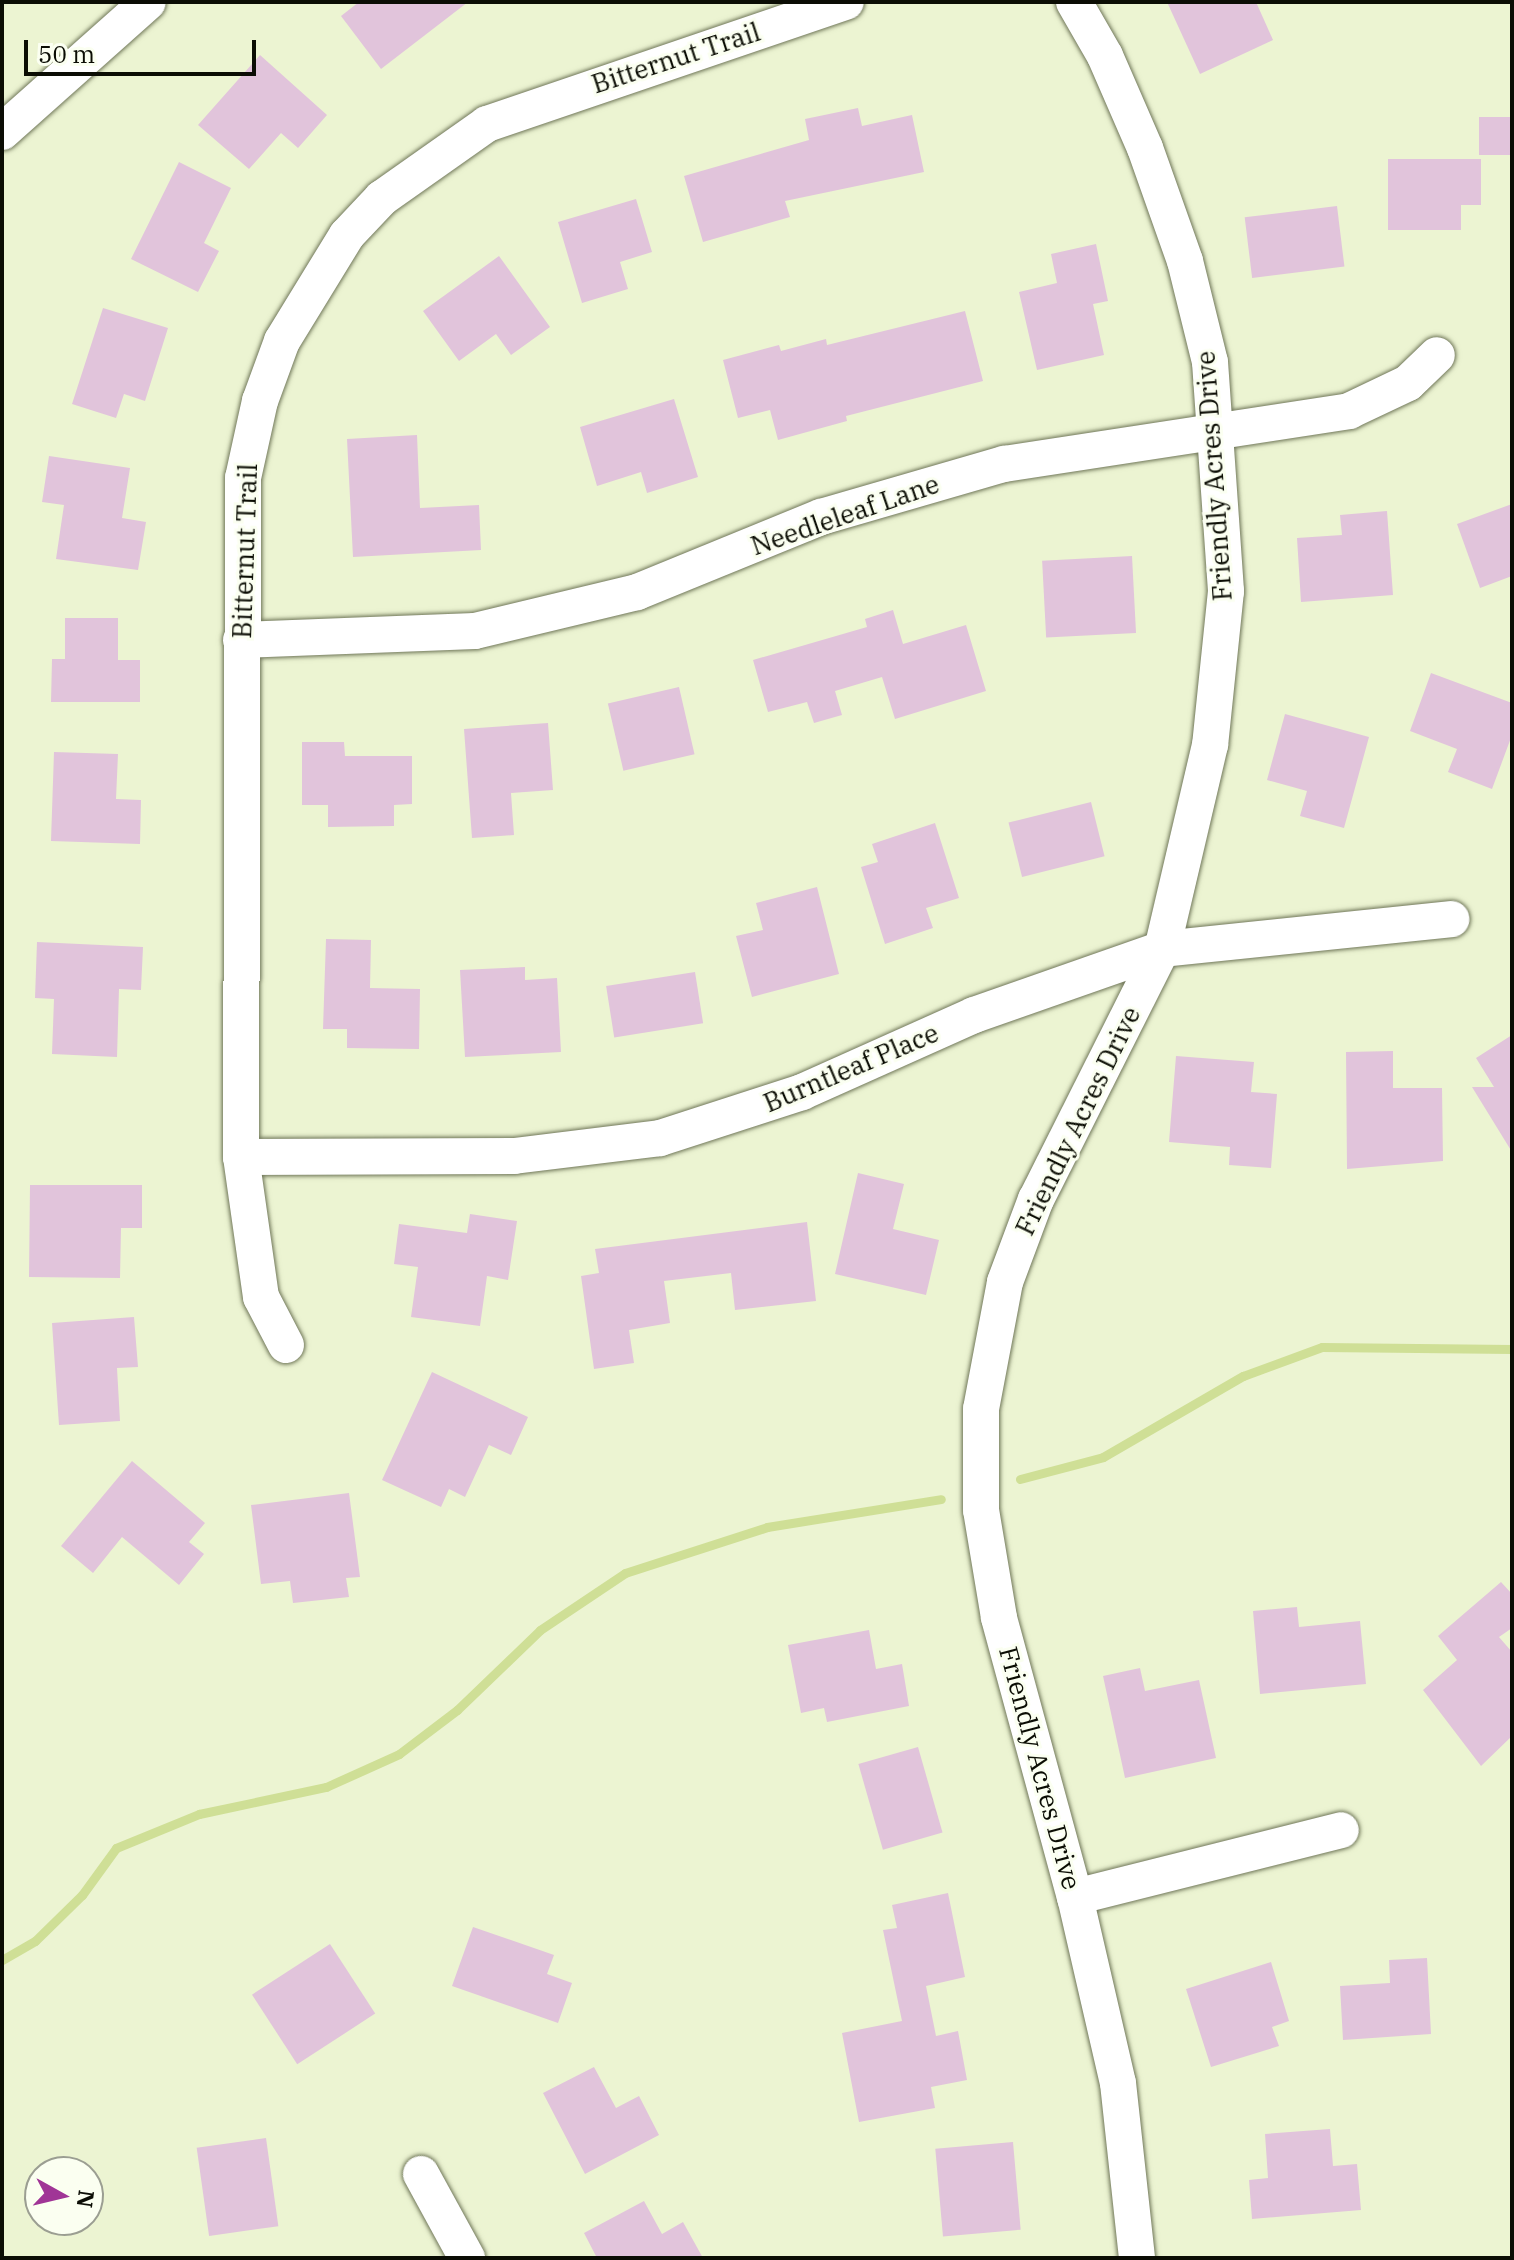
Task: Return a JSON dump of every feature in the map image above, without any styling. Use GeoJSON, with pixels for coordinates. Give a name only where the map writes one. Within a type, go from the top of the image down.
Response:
{"type":"FeatureCollection","features":[{"type":"Feature","properties":{"kind":"street"},"geometry":{"type":"LineString","coordinates":[[2,132],[148,2]]}},
{"type":"Feature","properties":{"kind":"street","name":"Bitternut Trail"},"geometry":{"type":"LineString","coordinates":[[286,1345],[261,1297],[241,1157],[243,478],[260,401],[282,341],[347,235],[431,161],[487,124],[846,2]]}},
{"type":"Feature","properties":{"kind":"street","name":"Friendly Acres Drive"},"geometry":{"type":"LineString","coordinates":[[1074,2],[1105,56],[1145,148],[1185,261],[1210,362],[1226,591],[1210,745],[1162,949],[1036,1199],[1005,1282],[981,1409],[986,1553],[1075,1897],[1118,2083],[1137,2258]]}},
{"type":"Feature","properties":{"kind":"street","name":"Needleleaf Lane"},"geometry":{"type":"LineString","coordinates":[[241,640],[475,631],[637,592],[821,517],[1004,464],[1349,411],[1408,383],[1437,355]]}},
{"type":"Feature","properties":{"kind":"street","name":"Burntleaf Place"},"geometry":{"type":"LineString","coordinates":[[241,1157],[514,1156],[660,1138],[802,1092],[974,1015],[1162,949],[1451,919]]}},
{"type":"Feature","properties":{"kind":"street"},"geometry":{"type":"LineString","coordinates":[[1075,1897],[1341,1830]]}},
{"type":"Feature","properties":{"kind":"street"},"geometry":{"type":"LineString","coordinates":[[421,2174],[467,2258]]}},
{"type":"Feature","properties":{"kind":"building"},"geometry":{"type":"Polygon","coordinates":[[[359,2],[468,2],[381,69],[341,16],[359,2]]]}},
{"type":"Feature","properties":{"kind":"building"},"geometry":{"type":"Polygon","coordinates":[[[1167,2],[1256,2],[1273,40],[1200,74],[1167,2]]]}},
{"type":"Feature","properties":{"kind":"building"},"geometry":{"type":"Polygon","coordinates":[[[260,55],[327,115],[298,148],[281,133],[249,169],[198,125],[260,55]]]}},
{"type":"Feature","properties":{"kind":"building"},"geometry":{"type":"Polygon","coordinates":[[[858,108],[862,126],[912,115],[924,172],[785,201],[790,217],[703,242],[684,176],[809,140],[805,119],[858,108]]]}},
{"type":"Feature","properties":{"kind":"building"},"geometry":{"type":"Polygon","coordinates":[[[1479,117],[1512,117],[1512,155],[1479,155],[1479,117]]]}},
{"type":"Feature","properties":{"kind":"building"},"geometry":{"type":"Polygon","coordinates":[[[1388,159],[1481,159],[1481,205],[1461,205],[1461,230],[1388,230],[1388,159]]]}},
{"type":"Feature","properties":{"kind":"building"},"geometry":{"type":"Polygon","coordinates":[[[179,162],[231,188],[204,243],[219,251],[198,292],[131,259],[179,162]]]}},
{"type":"Feature","properties":{"kind":"building"},"geometry":{"type":"Polygon","coordinates":[[[636,199],[652,252],[620,262],[628,289],[582,303],[558,222],[636,199]]]}},
{"type":"Feature","properties":{"kind":"building"},"geometry":{"type":"Polygon","coordinates":[[[1337,206],[1344,267],[1252,278],[1245,217],[1337,206]]]}},
{"type":"Feature","properties":{"kind":"building"},"geometry":{"type":"Polygon","coordinates":[[[1096,244],[1108,301],[1093,304],[1104,355],[1037,370],[1019,292],[1057,283],[1051,254],[1096,244]]]}},
{"type":"Feature","properties":{"kind":"building"},"geometry":{"type":"Polygon","coordinates":[[[499,256],[550,327],[511,355],[496,334],[459,361],[423,311],[499,256]]]}},
{"type":"Feature","properties":{"kind":"building"},"geometry":{"type":"Polygon","coordinates":[[[103,308],[168,328],[145,401],[124,394],[116,418],[72,404],[103,308]]]}},
{"type":"Feature","properties":{"kind":"building"},"geometry":{"type":"Polygon","coordinates":[[[965,311],[983,381],[846,416],[847,421],[778,440],[770,410],[738,418],[723,360],[779,345],[781,351],[826,339],[827,345],[965,311]]]}},
{"type":"Feature","properties":{"kind":"building"},"geometry":{"type":"Polygon","coordinates":[[[674,399],[698,477],[647,493],[641,472],[597,486],[580,427],[674,399]]]}},
{"type":"Feature","properties":{"kind":"building"},"geometry":{"type":"Polygon","coordinates":[[[417,435],[420,508],[479,505],[481,550],[353,557],[347,439],[417,435]]]}},
{"type":"Feature","properties":{"kind":"building"},"geometry":{"type":"Polygon","coordinates":[[[49,456],[130,468],[122,518],[146,522],[138,570],[56,559],[64,505],[42,502],[49,456]]]}},
{"type":"Feature","properties":{"kind":"building"},"geometry":{"type":"Polygon","coordinates":[[[1512,504],[1512,576],[1480,588],[1457,524],[1512,504]]]}},
{"type":"Feature","properties":{"kind":"building"},"geometry":{"type":"Polygon","coordinates":[[[1387,511],[1393,595],[1301,602],[1297,538],[1342,535],[1340,515],[1387,511]]]}},
{"type":"Feature","properties":{"kind":"building"},"geometry":{"type":"Polygon","coordinates":[[[1132,556],[1136,633],[1046,638],[1042,561],[1132,556]]]}},
{"type":"Feature","properties":{"kind":"building"},"geometry":{"type":"Polygon","coordinates":[[[893,610],[903,644],[966,625],[986,691],[895,719],[882,677],[835,691],[842,715],[814,723],[807,702],[768,712],[753,660],[867,627],[865,619],[893,610]]]}},
{"type":"Feature","properties":{"kind":"building"},"geometry":{"type":"Polygon","coordinates":[[[65,618],[118,618],[118,660],[140,660],[140,702],[51,702],[52,659],[65,659],[65,618]]]}},
{"type":"Feature","properties":{"kind":"building"},"geometry":{"type":"Polygon","coordinates":[[[1431,673],[1512,703],[1512,735],[1492,789],[1448,772],[1457,749],[1410,731],[1431,673]]]}},
{"type":"Feature","properties":{"kind":"building"},"geometry":{"type":"Polygon","coordinates":[[[679,687],[695,754],[623,771],[608,703],[679,687]]]}},
{"type":"Feature","properties":{"kind":"building"},"geometry":{"type":"Polygon","coordinates":[[[1285,714],[1369,737],[1344,828],[1300,816],[1307,791],[1267,780],[1285,714]]]}},
{"type":"Feature","properties":{"kind":"building"},"geometry":{"type":"Polygon","coordinates":[[[548,723],[553,790],[511,793],[514,835],[472,838],[464,729],[548,723]]]}},
{"type":"Feature","properties":{"kind":"building"},"geometry":{"type":"Polygon","coordinates":[[[302,742],[344,742],[345,756],[412,756],[412,804],[394,805],[394,826],[328,827],[328,805],[302,805],[302,742]]]}},
{"type":"Feature","properties":{"kind":"building"},"geometry":{"type":"Polygon","coordinates":[[[54,752],[118,754],[116,799],[141,800],[140,844],[51,841],[54,752]]]}},
{"type":"Feature","properties":{"kind":"building"},"geometry":{"type":"Polygon","coordinates":[[[1091,802],[1105,856],[1022,877],[1009,823],[1091,802]]]}},
{"type":"Feature","properties":{"kind":"building"},"geometry":{"type":"Polygon","coordinates":[[[935,823],[959,898],[926,908],[933,928],[885,944],[861,867],[878,862],[872,844],[935,823]]]}},
{"type":"Feature","properties":{"kind":"building"},"geometry":{"type":"Polygon","coordinates":[[[817,887],[839,974],[752,997],[736,936],[763,930],[756,903],[817,887]]]}},
{"type":"Feature","properties":{"kind":"building"},"geometry":{"type":"Polygon","coordinates":[[[326,939],[371,940],[370,988],[420,989],[419,1049],[347,1048],[347,1029],[323,1029],[326,939]]]}},
{"type":"Feature","properties":{"kind":"building"},"geometry":{"type":"Polygon","coordinates":[[[37,942],[143,947],[141,990],[119,989],[117,1057],[52,1054],[54,999],[35,998],[37,942]]]}},
{"type":"Feature","properties":{"kind":"building"},"geometry":{"type":"Polygon","coordinates":[[[525,967],[525,980],[557,978],[561,1052],[465,1057],[460,970],[525,967]]]}},
{"type":"Feature","properties":{"kind":"building"},"geometry":{"type":"Polygon","coordinates":[[[695,972],[703,1023],[614,1037],[606,986],[695,972]]]}},
{"type":"Feature","properties":{"kind":"building"},"geometry":{"type":"Polygon","coordinates":[[[1512,1035],[1512,1152],[1472,1087],[1494,1087],[1476,1058],[1512,1035]]]}},
{"type":"Feature","properties":{"kind":"building"},"geometry":{"type":"Polygon","coordinates":[[[1393,1051],[1393,1088],[1442,1088],[1443,1161],[1347,1169],[1346,1052],[1393,1051]]]}},
{"type":"Feature","properties":{"kind":"building"},"geometry":{"type":"Polygon","coordinates":[[[1176,1056],[1254,1062],[1251,1092],[1277,1094],[1271,1168],[1229,1165],[1230,1147],[1169,1142],[1176,1056]]]}},
{"type":"Feature","properties":{"kind":"building"},"geometry":{"type":"Polygon","coordinates":[[[858,1173],[904,1184],[893,1229],[939,1240],[926,1295],[835,1274],[858,1173]]]}},
{"type":"Feature","properties":{"kind":"building"},"geometry":{"type":"Polygon","coordinates":[[[30,1185],[142,1185],[142,1228],[121,1228],[120,1278],[29,1277],[30,1185]]]}},
{"type":"Feature","properties":{"kind":"building"},"geometry":{"type":"Polygon","coordinates":[[[470,1214],[517,1221],[508,1280],[487,1276],[480,1326],[411,1317],[418,1267],[394,1264],[399,1224],[467,1233],[470,1214]]]}},
{"type":"Feature","properties":{"kind":"building"},"geometry":{"type":"Polygon","coordinates":[[[807,1222],[816,1301],[735,1310],[731,1273],[664,1281],[670,1323],[629,1330],[634,1363],[594,1369],[581,1276],[599,1273],[595,1249],[807,1222]]]}},
{"type":"Feature","properties":{"kind":"building"},"geometry":{"type":"Polygon","coordinates":[[[134,1317],[138,1367],[117,1368],[120,1421],[59,1425],[52,1323],[134,1317]]]}},
{"type":"Feature","properties":{"kind":"building"},"geometry":{"type":"Polygon","coordinates":[[[432,1372],[528,1417],[511,1455],[489,1445],[465,1497],[449,1489],[441,1507],[382,1480],[432,1372]]]}},
{"type":"Feature","properties":{"kind":"building"},"geometry":{"type":"Polygon","coordinates":[[[132,1461],[205,1523],[189,1542],[204,1554],[179,1585],[122,1537],[93,1573],[61,1546],[132,1461]]]}},
{"type":"Feature","properties":{"kind":"building"},"geometry":{"type":"Polygon","coordinates":[[[349,1493],[360,1577],[346,1578],[349,1597],[293,1603],[290,1581],[261,1584],[251,1505],[349,1493]]]}},
{"type":"Feature","properties":{"kind":"building"},"geometry":{"type":"Polygon","coordinates":[[[1501,1582],[1512,1594],[1512,1628],[1499,1637],[1512,1652],[1512,1736],[1481,1766],[1423,1690],[1457,1660],[1438,1636],[1501,1582]]]}},
{"type":"Feature","properties":{"kind":"building"},"geometry":{"type":"Polygon","coordinates":[[[1297,1607],[1299,1627],[1360,1621],[1366,1684],[1260,1694],[1253,1611],[1297,1607]]]}},
{"type":"Feature","properties":{"kind":"building"},"geometry":{"type":"Polygon","coordinates":[[[869,1630],[876,1669],[902,1664],[909,1706],[827,1722],[824,1708],[801,1713],[788,1645],[869,1630]]]}},
{"type":"Feature","properties":{"kind":"building"},"geometry":{"type":"Polygon","coordinates":[[[1140,1668],[1145,1691],[1199,1680],[1216,1758],[1125,1778],[1103,1676],[1140,1668]]]}},
{"type":"Feature","properties":{"kind":"building"},"geometry":{"type":"Polygon","coordinates":[[[918,1747],[943,1833],[883,1850],[858,1764],[918,1747]]]}},
{"type":"Feature","properties":{"kind":"building"},"geometry":{"type":"Polygon","coordinates":[[[948,1893],[965,1977],[926,1986],[936,2036],[958,2031],[967,2080],[931,2087],[935,2108],[859,2122],[842,2033],[902,2021],[883,1930],[897,1928],[892,1905],[948,1893]]]}},
{"type":"Feature","properties":{"kind":"building"},"geometry":{"type":"Polygon","coordinates":[[[473,1927],[554,1955],[547,1974],[572,1983],[558,2023],[452,1986],[473,1927]]]}},
{"type":"Feature","properties":{"kind":"building"},"geometry":{"type":"Polygon","coordinates":[[[330,1944],[375,2014],[297,2064],[252,1995],[330,1944]]]}},
{"type":"Feature","properties":{"kind":"building"},"geometry":{"type":"Polygon","coordinates":[[[1427,1958],[1431,2034],[1343,2040],[1340,1986],[1390,1983],[1389,1960],[1427,1958]]]}},
{"type":"Feature","properties":{"kind":"building"},"geometry":{"type":"Polygon","coordinates":[[[1271,1962],[1289,2021],[1272,2027],[1279,2046],[1211,2067],[1186,1989],[1271,1962]]]}},
{"type":"Feature","properties":{"kind":"building"},"geometry":{"type":"Polygon","coordinates":[[[594,2067],[616,2108],[639,2096],[659,2135],[585,2174],[543,2093],[594,2067]]]}},
{"type":"Feature","properties":{"kind":"building"},"geometry":{"type":"Polygon","coordinates":[[[1330,2129],[1333,2166],[1357,2164],[1361,2210],[1252,2219],[1249,2180],[1268,2178],[1265,2134],[1330,2129]]]}},
{"type":"Feature","properties":{"kind":"building"},"geometry":{"type":"Polygon","coordinates":[[[266,2138],[278,2226],[209,2236],[197,2148],[266,2138]]]}},
{"type":"Feature","properties":{"kind":"building"},"geometry":{"type":"Polygon","coordinates":[[[1013,2142],[1021,2230],[943,2236],[935,2149],[1013,2142]]]}},
{"type":"Feature","properties":{"kind":"building"},"geometry":{"type":"Polygon","coordinates":[[[644,2201],[662,2234],[683,2222],[703,2258],[597,2258],[584,2233],[644,2201]]]}},
{"type":"Feature","properties":{"kind":"waterway"},"geometry":{"type":"LineString","coordinates":[[1020,1479],[1103,1457],[1243,1376],[1322,1347],[1512,1349]]}},
{"type":"Feature","properties":{"kind":"waterway"},"geometry":{"type":"LineString","coordinates":[[2,1960],[35,1941],[82,1895],[116,1848],[199,1814],[326,1787],[399,1754],[457,1710],[540,1630],[625,1573],[767,1527],[941,1499]]}}]}
